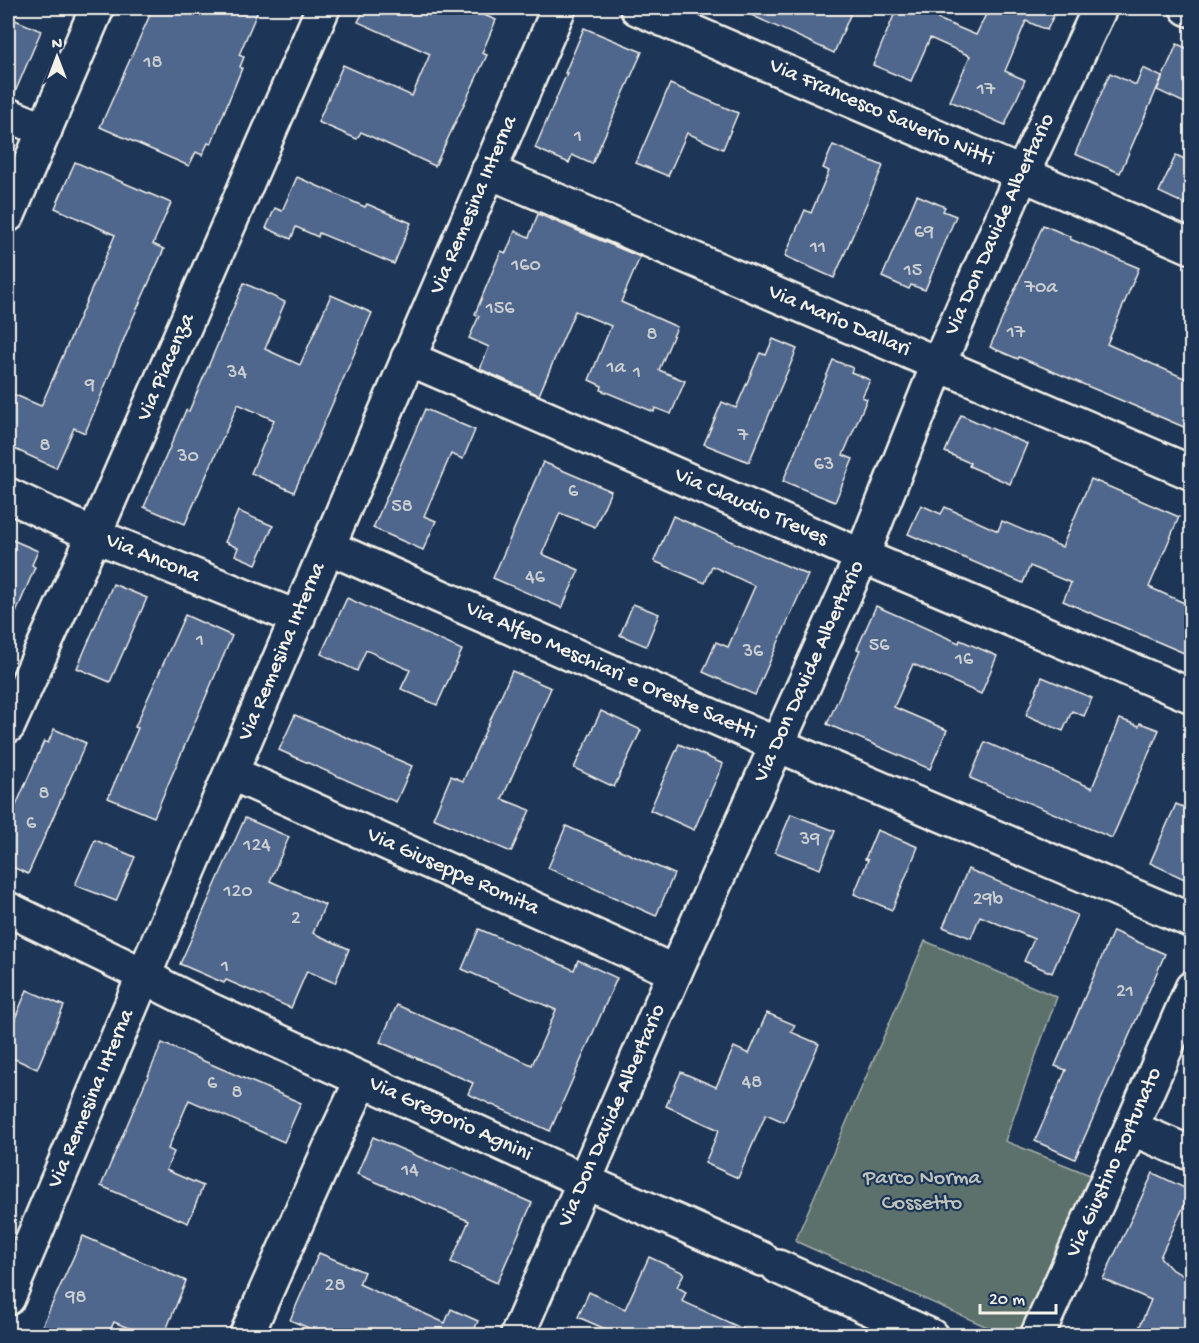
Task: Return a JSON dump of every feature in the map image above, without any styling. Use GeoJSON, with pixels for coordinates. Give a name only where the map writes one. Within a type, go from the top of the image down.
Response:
{"type":"FeatureCollection","features":[{"type":"Feature","properties":{"kind":"street"},"geometry":{"type":"LineString","coordinates":[[8,215],[97,8]]}},
{"type":"Feature","properties":{"kind":"street","name":"Via Piacenza"},"geometry":{"type":"LineString","coordinates":[[8,726],[94,535],[323,8]]}},
{"type":"Feature","properties":{"kind":"street","name":"Via Remesina Interna"},"geometry":{"type":"LineString","coordinates":[[8,1298],[144,975],[559,8]]}},
{"type":"Feature","properties":{"kind":"street","name":"Via Francesco Saverio Nitti"},"geometry":{"type":"LineString","coordinates":[[637,8],[1191,247]]}},
{"type":"Feature","properties":{"kind":"street","name":"Via Don Davide Albertario"},"geometry":{"type":"LineString","coordinates":[[517,1335],[675,972],[862,556],[938,365],[1022,174],[1100,8]]}},
{"type":"Feature","properties":{"kind":"street"},"geometry":{"type":"LineString","coordinates":[[1187,8],[1191,10]]}},
{"type":"Feature","properties":{"kind":"street"},"geometry":{"type":"LineString","coordinates":[[8,115],[45,130]]}},
{"type":"Feature","properties":{"kind":"street","name":"Via Mario Dallari"},"geometry":{"type":"LineString","coordinates":[[488,171],[1191,473]]}},
{"type":"Feature","properties":{"kind":"street","name":"Via Claudio Treves"},"geometry":{"type":"LineString","coordinates":[[408,358],[862,556],[1191,696]]}},
{"type":"Feature","properties":{"kind":"street","name":"Via Ancona"},"geometry":{"type":"LineString","coordinates":[[8,495],[94,535],[298,618]]}},
{"type":"Feature","properties":{"kind":"street","name":"Via Alfeo Meschiari e Oreste Saetti"},"geometry":{"type":"LineString","coordinates":[[328,547],[778,745],[1191,921]]}},
{"type":"Feature","properties":{"kind":"street","name":"Via Giuseppe Romita"},"geometry":{"type":"LineString","coordinates":[[231,773],[675,972]]}},
{"type":"Feature","properties":{"kind":"street","name":"Via Gregorio Agnini"},"geometry":{"type":"LineString","coordinates":[[8,909],[208,1009],[584,1181],[931,1335]]}},
{"type":"Feature","properties":{"kind":"street","name":"Via Giustino Fortunato"},"geometry":{"type":"LineString","coordinates":[[1037,1335],[1131,1128],[1191,988]]}},
{"type":"Feature","properties":{"kind":"street"},"geometry":{"type":"LineString","coordinates":[[246,1335],[334,1137],[362,1080]]}},
{"type":"Feature","properties":{"kind":"street"},"geometry":{"type":"LineString","coordinates":[[1131,1128],[1191,1155]]}},
{"type":"Feature","properties":{"kind":"green space","name":"Parco Norma Cossetto"},"geometry":{"type":"Polygon","coordinates":[[[925,941],[1057,997],[1005,1141],[1095,1177],[1023,1335],[1005,1335],[795,1241],[925,941]]]}},
{"type":"Feature","properties":{"kind":"building"},"geometry":{"type":"Polygon","coordinates":[[[153,8],[259,8],[239,55],[244,57],[240,67],[242,68],[211,144],[208,143],[202,155],[196,152],[189,166],[100,127],[153,8]]]}},
{"type":"Feature","properties":{"kind":"building"},"geometry":{"type":"Polygon","coordinates":[[[365,8],[467,8],[496,20],[482,53],[487,55],[435,166],[361,132],[357,139],[318,122],[343,65],[412,96],[430,54],[358,22],[365,8]]]}},
{"type":"Feature","properties":{"kind":"building"},"geometry":{"type":"Polygon","coordinates":[[[736,8],[853,8],[834,53],[736,8]]]}},
{"type":"Feature","properties":{"kind":"building"},"geometry":{"type":"Polygon","coordinates":[[[897,8],[918,8],[976,35],[989,8],[1057,8],[1047,30],[1026,21],[1005,71],[1025,80],[1005,125],[950,101],[970,56],[930,38],[911,81],[873,65],[897,8]]]}},
{"type":"Feature","properties":{"kind":"building"},"geometry":{"type":"Polygon","coordinates":[[[8,17],[41,31],[13,97],[8,97],[8,17]]]}},
{"type":"Feature","properties":{"kind":"building"},"geometry":{"type":"Polygon","coordinates":[[[584,28],[642,52],[592,164],[572,155],[569,163],[535,148],[584,28]]]}},
{"type":"Feature","properties":{"kind":"building"},"geometry":{"type":"Polygon","coordinates":[[[1177,44],[1191,50],[1191,106],[1157,90],[1177,44]]]}},
{"type":"Feature","properties":{"kind":"building"},"geometry":{"type":"Polygon","coordinates":[[[1143,68],[1162,77],[1120,173],[1075,154],[1110,73],[1136,85],[1143,68]]]}},
{"type":"Feature","properties":{"kind":"building"},"geometry":{"type":"Polygon","coordinates":[[[670,84],[738,113],[723,149],[687,133],[668,176],[636,163],[670,84]]]}},
{"type":"Feature","properties":{"kind":"building"},"geometry":{"type":"Polygon","coordinates":[[[833,145],[883,166],[834,278],[785,256],[805,210],[811,213],[829,171],[823,168],[833,145]]]}},
{"type":"Feature","properties":{"kind":"building"},"geometry":{"type":"Polygon","coordinates":[[[1176,155],[1191,162],[1191,207],[1159,192],[1176,155]]]}},
{"type":"Feature","properties":{"kind":"building"},"geometry":{"type":"Polygon","coordinates":[[[75,162],[171,203],[153,244],[164,249],[85,433],[74,428],[56,468],[8,446],[8,392],[41,406],[115,235],[55,208],[75,162]]]}},
{"type":"Feature","properties":{"kind":"building"},"geometry":{"type":"Polygon","coordinates":[[[297,177],[365,207],[367,204],[411,223],[394,264],[319,233],[318,237],[296,227],[291,239],[266,228],[275,208],[282,211],[297,177]]]}},
{"type":"Feature","properties":{"kind":"building"},"geometry":{"type":"Polygon","coordinates":[[[917,195],[945,207],[943,211],[956,216],[925,290],[911,285],[909,289],[882,277],[917,195]]]}},
{"type":"Feature","properties":{"kind":"building"},"geometry":{"type":"Polygon","coordinates":[[[538,214],[640,257],[621,302],[677,327],[659,370],[685,381],[671,414],[655,408],[654,412],[601,390],[602,386],[589,380],[611,326],[575,311],[539,395],[480,369],[489,347],[469,338],[479,316],[475,314],[501,251],[506,253],[515,231],[529,237],[538,214]]]}},
{"type":"Feature","properties":{"kind":"building"},"geometry":{"type":"Polygon","coordinates":[[[1043,225],[1139,268],[1107,344],[1191,381],[1191,430],[1019,357],[1018,359],[990,347],[1043,225]]]}},
{"type":"Feature","properties":{"kind":"building"},"geometry":{"type":"Polygon","coordinates":[[[244,283],[285,302],[265,349],[300,365],[331,295],[372,313],[294,492],[251,473],[274,420],[238,404],[185,524],[144,507],[186,410],[189,411],[244,283]]]}},
{"type":"Feature","properties":{"kind":"building"},"geometry":{"type":"Polygon","coordinates":[[[773,339],[797,349],[749,462],[704,444],[722,402],[736,408],[760,353],[766,355],[773,339]]]}},
{"type":"Feature","properties":{"kind":"building"},"geometry":{"type":"Polygon","coordinates":[[[833,360],[853,368],[851,372],[870,380],[862,397],[867,399],[843,455],[853,459],[835,502],[783,481],[833,360]]]}},
{"type":"Feature","properties":{"kind":"building"},"geometry":{"type":"Polygon","coordinates":[[[425,409],[475,430],[463,459],[451,454],[424,516],[436,521],[423,550],[373,528],[425,409]]]}},
{"type":"Feature","properties":{"kind":"building"},"geometry":{"type":"Polygon","coordinates":[[[961,415],[1027,444],[1010,484],[969,466],[970,463],[945,452],[961,415]]]}},
{"type":"Feature","properties":{"kind":"building"},"geometry":{"type":"Polygon","coordinates":[[[543,462],[611,491],[595,527],[560,513],[542,554],[579,570],[562,608],[493,578],[543,462]]]}},
{"type":"Feature","properties":{"kind":"building"},"geometry":{"type":"Polygon","coordinates":[[[1091,479],[1179,517],[1149,587],[1191,606],[1191,656],[1063,601],[1071,583],[1030,566],[1023,583],[908,534],[921,505],[941,514],[945,507],[998,531],[1002,521],[1062,547],[1091,479]]]}},
{"type":"Feature","properties":{"kind":"building"},"geometry":{"type":"Polygon","coordinates":[[[238,511],[273,526],[256,564],[235,555],[238,548],[225,542],[238,511]]]}},
{"type":"Feature","properties":{"kind":"building"},"geometry":{"type":"Polygon","coordinates":[[[673,516],[808,575],[755,695],[703,672],[716,642],[728,647],[755,586],[712,566],[705,583],[654,561],[673,516]]]}},
{"type":"Feature","properties":{"kind":"building"},"geometry":{"type":"Polygon","coordinates":[[[8,538],[38,551],[32,565],[35,567],[8,632],[8,538]]]}},
{"type":"Feature","properties":{"kind":"building"},"geometry":{"type":"Polygon","coordinates":[[[113,584],[147,598],[110,682],[77,668],[113,584]]]}},
{"type":"Feature","properties":{"kind":"building"},"geometry":{"type":"Polygon","coordinates":[[[347,598],[462,650],[437,705],[401,689],[410,670],[366,650],[357,671],[321,654],[347,598]]]}},
{"type":"Feature","properties":{"kind":"building"},"geometry":{"type":"Polygon","coordinates":[[[633,604],[659,614],[646,646],[620,635],[633,604]]]}},
{"type":"Feature","properties":{"kind":"building"},"geometry":{"type":"Polygon","coordinates":[[[876,606],[959,643],[960,640],[997,656],[981,694],[913,664],[894,707],[947,730],[930,769],[827,724],[860,650],[857,649],[876,606]]]}},
{"type":"Feature","properties":{"kind":"building"},"geometry":{"type":"Polygon","coordinates":[[[185,615],[232,636],[154,817],[108,798],[138,728],[135,727],[185,615]]]}},
{"type":"Feature","properties":{"kind":"building"},"geometry":{"type":"Polygon","coordinates":[[[512,671],[551,688],[502,799],[530,810],[511,852],[433,818],[451,776],[463,781],[512,671]]]}},
{"type":"Feature","properties":{"kind":"building"},"geometry":{"type":"Polygon","coordinates":[[[1042,677],[1092,698],[1084,716],[1072,711],[1063,731],[1026,715],[1042,677]]]}},
{"type":"Feature","properties":{"kind":"building"},"geometry":{"type":"Polygon","coordinates":[[[601,711],[641,730],[614,787],[574,768],[601,711]]]}},
{"type":"Feature","properties":{"kind":"building"},"geometry":{"type":"Polygon","coordinates":[[[295,715],[412,766],[396,802],[279,750],[295,715]]]}},
{"type":"Feature","properties":{"kind":"building"},"geometry":{"type":"Polygon","coordinates":[[[1120,719],[1159,730],[1112,838],[970,778],[985,742],[1092,788],[1120,719]]]}},
{"type":"Feature","properties":{"kind":"building"},"geometry":{"type":"Polygon","coordinates":[[[54,729],[86,743],[28,874],[8,865],[8,824],[44,741],[48,743],[54,729]]]}},
{"type":"Feature","properties":{"kind":"building"},"geometry":{"type":"Polygon","coordinates":[[[679,744],[723,764],[694,830],[650,810],[679,744]]]}},
{"type":"Feature","properties":{"kind":"building"},"geometry":{"type":"Polygon","coordinates":[[[1176,804],[1191,810],[1191,882],[1150,863],[1176,804]]]}},
{"type":"Feature","properties":{"kind":"building"},"geometry":{"type":"Polygon","coordinates":[[[791,814],[835,831],[820,869],[775,852],[791,814]]]}},
{"type":"Feature","properties":{"kind":"building"},"geometry":{"type":"Polygon","coordinates":[[[245,818],[289,837],[270,881],[325,905],[313,933],[349,949],[335,983],[307,971],[291,1008],[226,980],[224,983],[180,964],[245,818]]]}},
{"type":"Feature","properties":{"kind":"building"},"geometry":{"type":"Polygon","coordinates":[[[566,826],[674,874],[656,916],[548,868],[566,826]]]}},
{"type":"Feature","properties":{"kind":"building"},"geometry":{"type":"Polygon","coordinates":[[[877,830],[918,847],[892,910],[854,894],[877,830]]]}},
{"type":"Feature","properties":{"kind":"building"},"geometry":{"type":"Polygon","coordinates":[[[95,840],[135,857],[116,901],[75,885],[95,840]]]}},
{"type":"Feature","properties":{"kind":"building"},"geometry":{"type":"Polygon","coordinates":[[[968,869],[1077,915],[1052,973],[1024,961],[1034,939],[980,916],[971,938],[943,927],[968,869]]]}},
{"type":"Feature","properties":{"kind":"building"},"geometry":{"type":"Polygon","coordinates":[[[479,929],[574,970],[578,960],[617,978],[550,1131],[468,1094],[473,1083],[380,1042],[397,1005],[532,1065],[556,1010],[462,969],[479,929]]]}},
{"type":"Feature","properties":{"kind":"building"},"geometry":{"type":"Polygon","coordinates":[[[1113,931],[1165,954],[1075,1159],[1035,1141],[1066,1070],[1055,1066],[1113,931]]]}},
{"type":"Feature","properties":{"kind":"building"},"geometry":{"type":"Polygon","coordinates":[[[27,990],[64,1006],[37,1069],[8,1056],[8,1035],[27,990]]]}},
{"type":"Feature","properties":{"kind":"building"},"geometry":{"type":"Polygon","coordinates":[[[767,1013],[795,1025],[791,1032],[819,1044],[784,1122],[766,1114],[738,1178],[705,1163],[719,1130],[666,1106],[681,1072],[716,1087],[734,1047],[749,1054],[767,1013]]]}},
{"type":"Feature","properties":{"kind":"building"},"geometry":{"type":"Polygon","coordinates":[[[162,1043],[301,1103],[284,1142],[189,1100],[168,1149],[174,1152],[166,1170],[203,1186],[188,1223],[101,1186],[162,1043]]]}},
{"type":"Feature","properties":{"kind":"building"},"geometry":{"type":"Polygon","coordinates":[[[373,1137],[532,1203],[497,1283],[451,1262],[469,1221],[357,1174],[373,1137]]]}},
{"type":"Feature","properties":{"kind":"building"},"geometry":{"type":"Polygon","coordinates":[[[1153,1173],[1191,1191],[1160,1257],[1172,1270],[1191,1279],[1191,1335],[1136,1335],[1151,1300],[1103,1279],[1153,1173]]]}},
{"type":"Feature","properties":{"kind":"building"},"geometry":{"type":"Polygon","coordinates":[[[83,1236],[186,1281],[164,1335],[145,1335],[114,1322],[108,1335],[38,1335],[83,1236]]]}},
{"type":"Feature","properties":{"kind":"building"},"geometry":{"type":"Polygon","coordinates":[[[319,1253],[364,1272],[359,1284],[445,1323],[451,1309],[478,1321],[472,1335],[325,1335],[290,1320],[319,1253]]]}},
{"type":"Feature","properties":{"kind":"building"},"geometry":{"type":"Polygon","coordinates":[[[649,1257],[684,1273],[677,1287],[686,1292],[682,1301],[756,1335],[619,1335],[578,1317],[589,1292],[625,1309],[649,1257]]]}}]}
